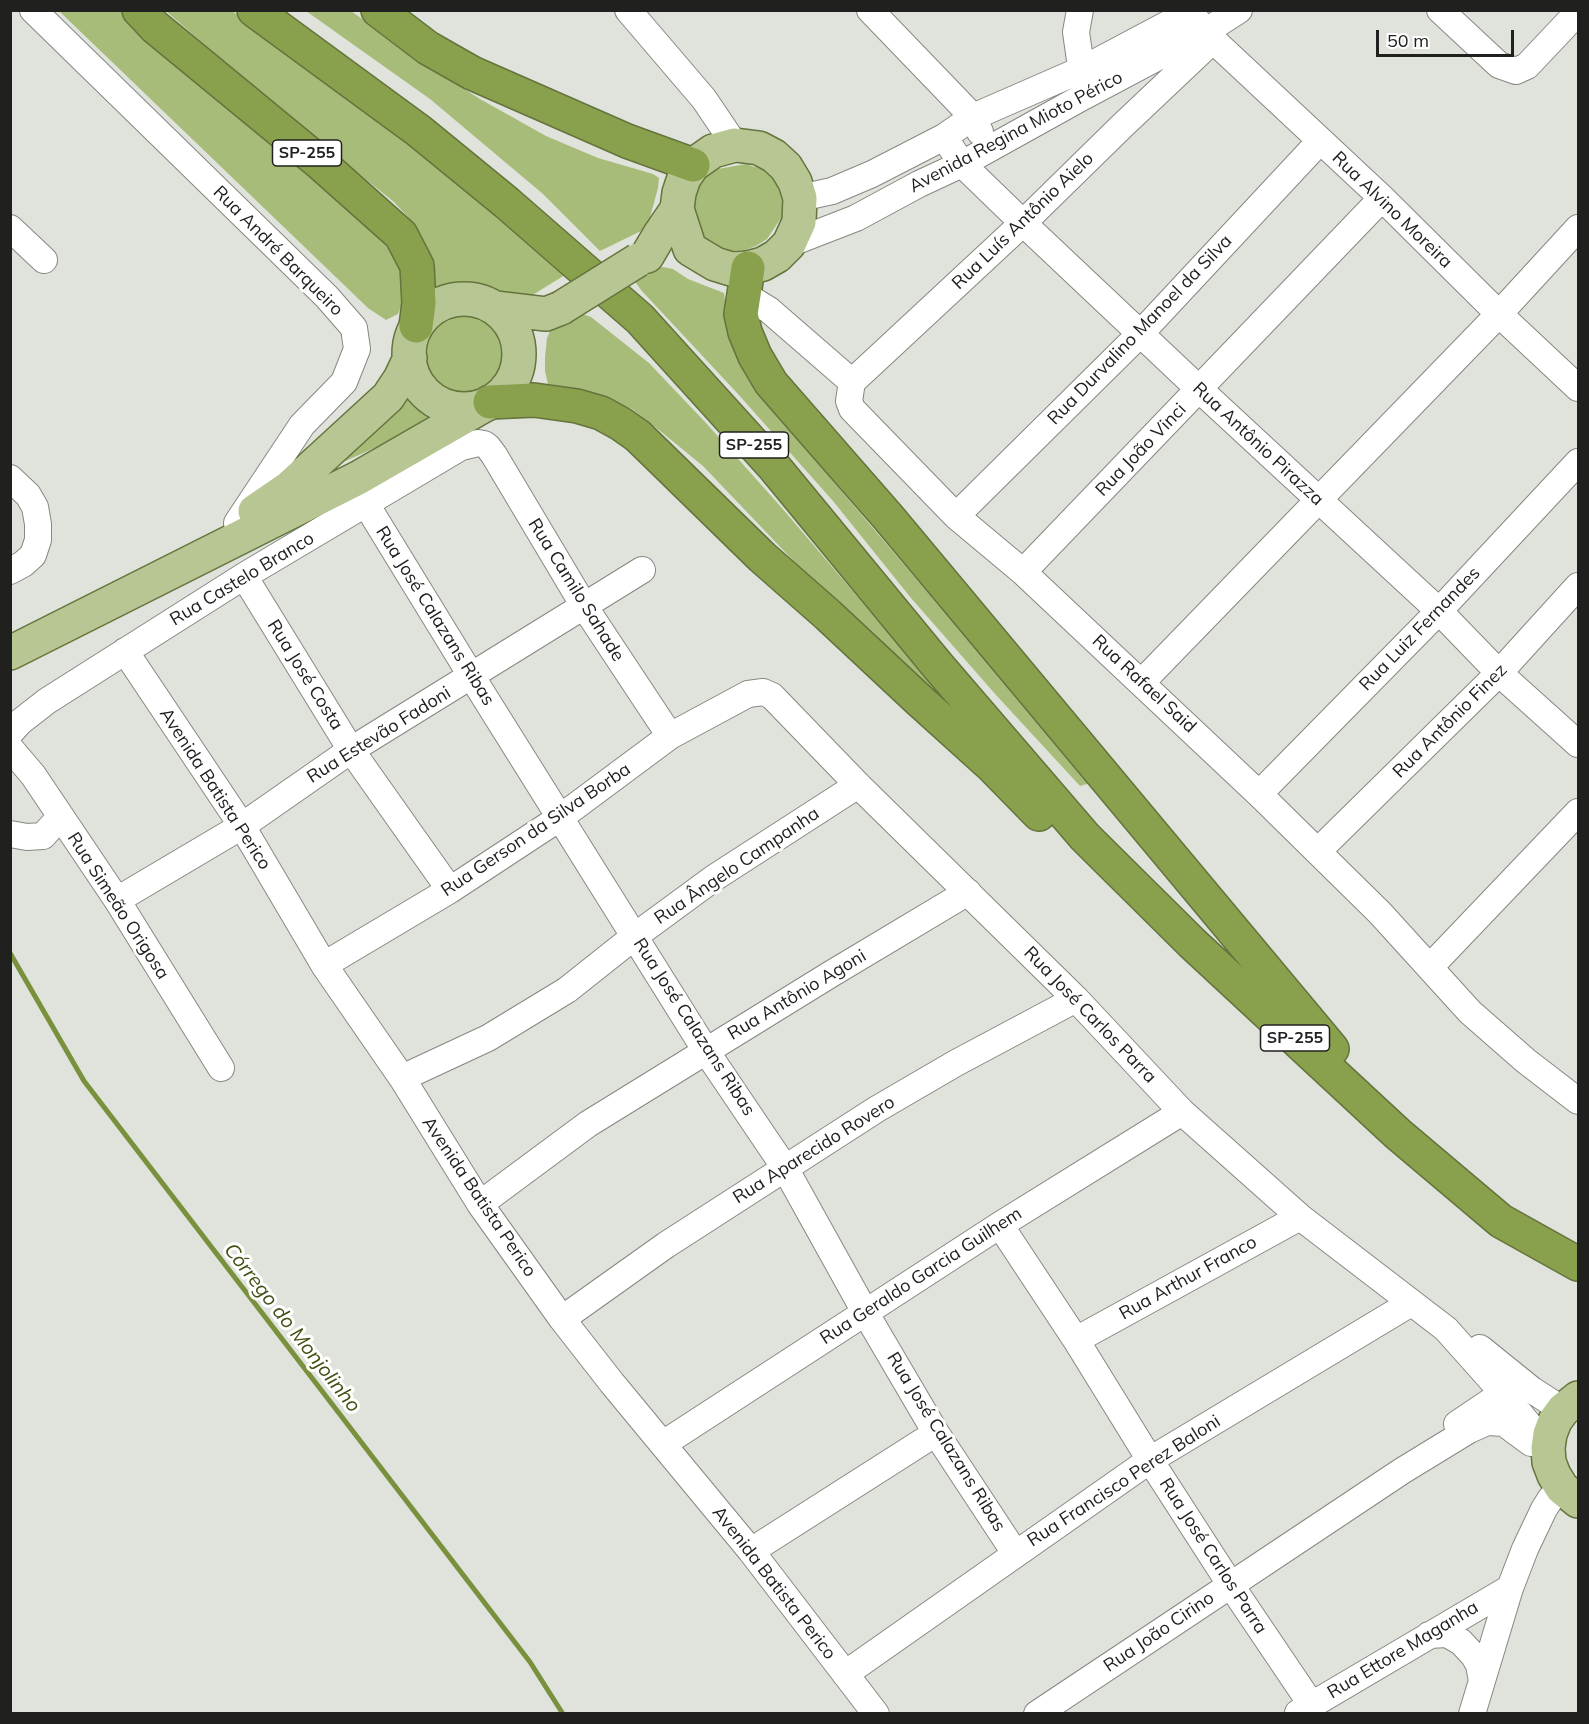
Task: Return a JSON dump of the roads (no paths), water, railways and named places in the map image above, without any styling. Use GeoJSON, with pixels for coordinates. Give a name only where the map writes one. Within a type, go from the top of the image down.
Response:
{"type":"FeatureCollection","features":[{"type":"Feature","properties":{"kind":"highway","name":"SP-255"},"geometry":{"type":"LineString","coordinates":[[140,10],[155,27],[319,162],[401,235],[417,266],[419,303],[416,327]]}},
{"type":"Feature","properties":{"kind":"highway","name":"SP-255"},"geometry":{"type":"LineString","coordinates":[[255,10],[419,131],[507,203],[640,319],[775,468],[938,666],[1085,837],[1192,943],[1398,1134],[1501,1221],[1573,1261]]}},
{"type":"Feature","properties":{"kind":"highway"},"geometry":{"type":"LineString","coordinates":[[378,10],[428,48],[472,73],[627,141],[693,165]]}},
{"type":"Feature","properties":{"kind":"highway","name":"SP-255"},"geometry":{"type":"LineString","coordinates":[[745,281],[741,314],[745,332],[755,356],[771,383],[888,516],[1229,924],[1378,1105],[1398,1134]]}},
{"type":"Feature","properties":{"kind":"highway","name":"SP-255"},"geometry":{"type":"LineString","coordinates":[[490,402],[534,400],[577,406],[601,413],[638,436],[762,557],[992,766],[1097,871],[1192,943]]}},
{"type":"Feature","properties":{"kind":"highway"},"geometry":{"type":"LineString","coordinates":[[1573,1261],[1578,1290]]}},
{"type":"Feature","properties":{"kind":"main road"},"geometry":{"type":"LineString","coordinates":[[735,145],[759,148],[774,156],[786,167],[795,182],[800,198],[799,222],[789,244],[745,281],[731,269],[715,264],[690,249],[677,209],[684,178],[693,165],[712,151],[735,145]]}},
{"type":"Feature","properties":{"kind":"main road"},"geometry":{"type":"LineString","coordinates":[[643,258],[677,209]]}},
{"type":"Feature","properties":{"kind":"main road"},"geometry":{"type":"LineString","coordinates":[[519,350],[553,311],[643,258],[690,249]]}},
{"type":"Feature","properties":{"kind":"main road"},"geometry":{"type":"LineString","coordinates":[[10,653],[358,478],[490,402],[509,385],[516,372],[519,350],[513,329],[506,317],[479,300],[461,298],[443,303],[428,312],[412,336],[410,364],[416,382],[428,396],[444,405],[463,409],[490,402]]}},
{"type":"Feature","properties":{"kind":"main road"},"geometry":{"type":"LineString","coordinates":[[495,308],[553,311]]}},
{"type":"Feature","properties":{"kind":"main road"},"geometry":{"type":"LineString","coordinates":[[10,635],[237,523],[290,487],[388,396],[400,379],[410,358]]}},
{"type":"Feature","properties":{"kind":"main road"},"geometry":{"type":"LineString","coordinates":[[1557,1470],[1550,1434],[1555,1421],[1571,1404]]}},
{"type":"Feature","properties":{"kind":"street","name":"Rua André Barqueiro"},"geometry":{"type":"LineString","coordinates":[[33,10],[327,297],[354,328],[357,349],[344,382],[302,425],[237,523]]}},
{"type":"Feature","properties":{"kind":"street"},"geometry":{"type":"LineString","coordinates":[[406,10],[472,73]]}},
{"type":"Feature","properties":{"kind":"street"},"geometry":{"type":"LineString","coordinates":[[628,10],[704,99],[735,145]]}},
{"type":"Feature","properties":{"kind":"street"},"geometry":{"type":"LineString","coordinates":[[870,10],[973,117],[988,148]]}},
{"type":"Feature","properties":{"kind":"street"},"geometry":{"type":"LineString","coordinates":[[1076,82],[1080,60],[1076,32],[1080,10]]}},
{"type":"Feature","properties":{"kind":"street","name":"Avenida Regina Mioto Périco"},"geometry":{"type":"LineString","coordinates":[[800,198],[832,191],[872,174],[944,137],[973,117],[1076,82],[1201,24],[1239,10]]}},
{"type":"Feature","properties":{"kind":"street"},"geometry":{"type":"LineString","coordinates":[[1440,10],[1499,65],[1516,70],[1527,66],[1578,12]]}},
{"type":"Feature","properties":{"kind":"street","name":"Rua Alvino Moreira"},"geometry":{"type":"LineString","coordinates":[[1201,24],[1578,388]]}},
{"type":"Feature","properties":{"kind":"street","name":"Rua Luís Antônio Aielo"},"geometry":{"type":"LineString","coordinates":[[852,382],[1023,223],[1122,126],[1201,24]]}},
{"type":"Feature","properties":{"kind":"street","name":"Avenida Regina Mioto Périco"},"geometry":{"type":"LineString","coordinates":[[789,244],[856,218],[962,164],[988,148],[1076,82]]}},
{"type":"Feature","properties":{"kind":"street","name":"Rua Antônio Pirazza"},"geometry":{"type":"LineString","coordinates":[[944,137],[962,164],[1023,223],[1439,611],[1499,673],[1578,744]]}},
{"type":"Feature","properties":{"kind":"street","name":"Rua Durvalino Manoel da Silva"},"geometry":{"type":"LineString","coordinates":[[956,516],[1140,334],[1320,141]]}},
{"type":"Feature","properties":{"kind":"street","name":"Rua João Vinci"},"geometry":{"type":"LineString","coordinates":[[1023,572],[1382,198]]}},
{"type":"Feature","properties":{"kind":"street"},"geometry":{"type":"LineString","coordinates":[[10,228],[44,260]]}},
{"type":"Feature","properties":{"kind":"street"},"geometry":{"type":"LineString","coordinates":[[1142,682],[1499,314],[1578,228]]}},
{"type":"Feature","properties":{"kind":"street"},"geometry":{"type":"LineString","coordinates":[[745,281],[770,310],[852,382]]}},
{"type":"Feature","properties":{"kind":"street","name":"Rua Rafael Said"},"geometry":{"type":"LineString","coordinates":[[852,382],[849,401],[852,409],[956,516],[1023,572],[1260,794],[1380,913],[1470,1012],[1526,1061],[1578,1101]]}},
{"type":"Feature","properties":{"kind":"street","name":"Rua Castelo Branco"},"geometry":{"type":"LineString","coordinates":[[10,733],[47,701],[244,576],[461,447],[484,444]]}},
{"type":"Feature","properties":{"kind":"street","name":"Rua Camilo Sahade"},"geometry":{"type":"LineString","coordinates":[[484,444],[494,455],[584,606],[670,736]]}},
{"type":"Feature","properties":{"kind":"street","name":"Rua Luiz Fernandes"},"geometry":{"type":"LineString","coordinates":[[1260,794],[1439,611],[1578,462]]}},
{"type":"Feature","properties":{"kind":"street"},"geometry":{"type":"LineString","coordinates":[[10,478],[28,495],[35,507],[38,524],[38,540],[33,555],[10,571]]}},
{"type":"Feature","properties":{"kind":"street","name":"Rua José Calazans Ribas"},"geometry":{"type":"LineString","coordinates":[[366,504],[706,1051],[785,1168],[936,1433],[1016,1553]]}},
{"type":"Feature","properties":{"kind":"street","name":"Rua Estevão Fadoni"},"geometry":{"type":"LineString","coordinates":[[117,900],[242,826],[351,750],[642,570]]}},
{"type":"Feature","properties":{"kind":"street","name":"Rua José Costa"},"geometry":{"type":"LineString","coordinates":[[244,576],[351,750],[450,890]]}},
{"type":"Feature","properties":{"kind":"street","name":"Rua Antônio Finez"},"geometry":{"type":"LineString","coordinates":[[1318,851],[1499,673],[1578,586]]}},
{"type":"Feature","properties":{"kind":"street","name":"Avenida Batista Perico"},"geometry":{"type":"LineString","coordinates":[[125,651],[242,826],[324,965],[402,1078],[480,1204],[612,1383],[751,1551],[876,1713]]}},
{"type":"Feature","properties":{"kind":"street","name":"Rua José Carlos Parra"},"geometry":{"type":"LineString","coordinates":[[748,694],[763,692],[772,696],[858,785],[1076,999],[1182,1112],[1300,1217],[1446,1329],[1503,1393],[1557,1470]]}},
{"type":"Feature","properties":{"kind":"street","name":"Rua Gerson da Silva Borba"},"geometry":{"type":"LineString","coordinates":[[324,965],[450,890],[561,817],[670,736],[748,694]]}},
{"type":"Feature","properties":{"kind":"street","name":"Rua Simeão Origosa"},"geometry":{"type":"LineString","coordinates":[[10,748],[33,775],[117,900],[221,1068]]}},
{"type":"Feature","properties":{"kind":"street","name":"Rua Ângelo Campanha"},"geometry":{"type":"LineString","coordinates":[[402,1078],[488,1038],[567,990],[714,878],[858,785]]}},
{"type":"Feature","properties":{"kind":"street"},"geometry":{"type":"LineString","coordinates":[[1430,967],[1578,812]]}},
{"type":"Feature","properties":{"kind":"street"},"geometry":{"type":"LineString","coordinates":[[10,855],[43,836],[60,817]]}},
{"type":"Feature","properties":{"kind":"street"},"geometry":{"type":"LineString","coordinates":[[10,834],[27,837],[43,836]]}},
{"type":"Feature","properties":{"kind":"street","name":"Rua Antônio Agoni"},"geometry":{"type":"LineString","coordinates":[[480,1204],[588,1124],[969,892]]}},
{"type":"Feature","properties":{"kind":"street","name":"Rua Aparecido Rovero"},"geometry":{"type":"LineString","coordinates":[[562,1318],[666,1245],[877,1109],[956,1063],[1076,999]]}},
{"type":"Feature","properties":{"kind":"street","name":"Rua Geraldo Garcia Guilhem"},"geometry":{"type":"LineString","coordinates":[[663,1444],[1000,1225],[1182,1112]]}},
{"type":"Feature","properties":{"kind":"street","name":"Rua Arthur Franco"},"geometry":{"type":"LineString","coordinates":[[1076,1340],[1300,1217]]}},
{"type":"Feature","properties":{"kind":"street","name":"Rua José Carlos Parra"},"geometry":{"type":"LineString","coordinates":[[1000,1225],[1076,1340],[1230,1584],[1304,1709]]}},
{"type":"Feature","properties":{"kind":"street","name":"Rua Francisco Perez Baloni"},"geometry":{"type":"LineString","coordinates":[[845,1674],[1150,1460],[1412,1303]]}},
{"type":"Feature","properties":{"kind":"street","name":"Rua José Carlos Parra"},"geometry":{"type":"LineString","coordinates":[[1446,1329],[1472,1342],[1532,1390],[1571,1404]]}},
{"type":"Feature","properties":{"kind":"street"},"geometry":{"type":"LineString","coordinates":[[1402,1470],[1451,1428],[1503,1393],[1532,1390]]}},
{"type":"Feature","properties":{"kind":"street"},"geometry":{"type":"LineString","coordinates":[[1402,1470],[1469,1430],[1487,1422],[1504,1423],[1528,1441],[1557,1470],[1542,1475],[1524,1549],[1472,1713]]}},
{"type":"Feature","properties":{"kind":"street"},"geometry":{"type":"LineString","coordinates":[[751,1551],[936,1433]]}},
{"type":"Feature","properties":{"kind":"street","name":"Rua João Cirino"},"geometry":{"type":"LineString","coordinates":[[1037,1713],[1402,1470]]}},
{"type":"Feature","properties":{"kind":"street","name":"Rua Ettore Maganha"},"geometry":{"type":"LineString","coordinates":[[1304,1709],[1510,1588]]}},
{"type":"Feature","properties":{"kind":"street"},"geometry":{"type":"LineString","coordinates":[[1429,1635],[1447,1634],[1461,1642],[1479,1665],[1482,1681]]}},
{"type":"Feature","properties":{"kind":"waterway","name":"Córrego do Monjolinho"},"geometry":{"type":"LineString","coordinates":[[10,953],[84,1081],[530,1662],[563,1714]]}}]}
